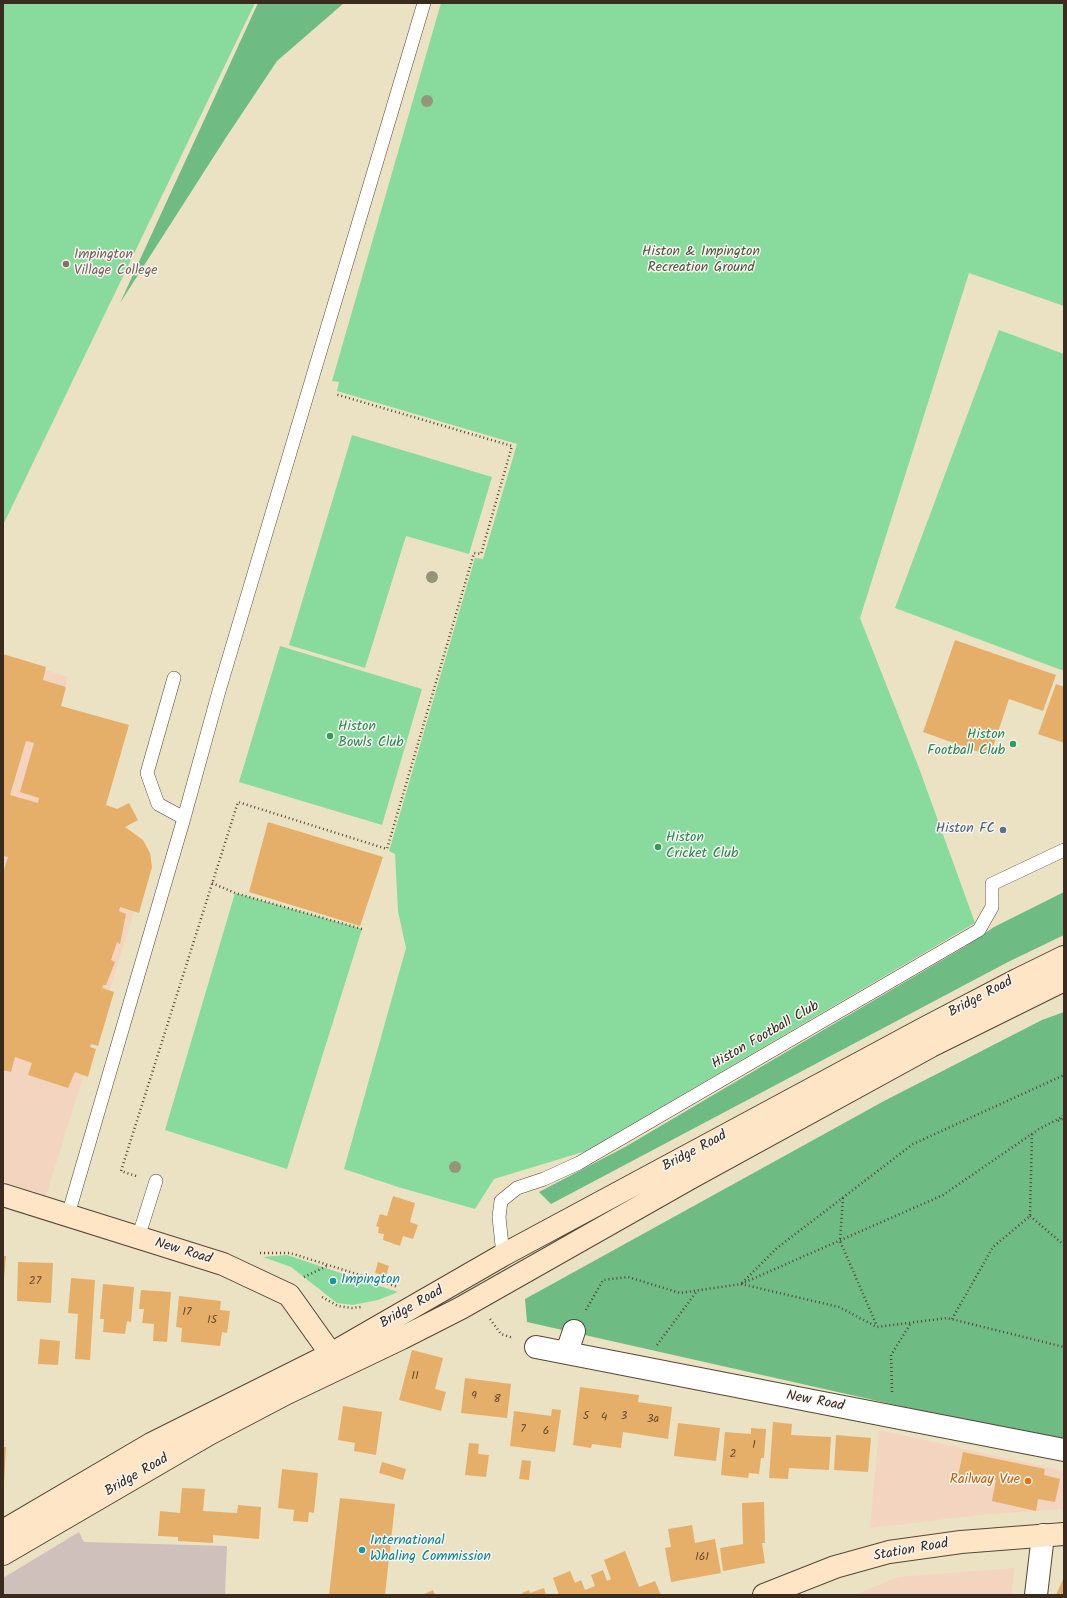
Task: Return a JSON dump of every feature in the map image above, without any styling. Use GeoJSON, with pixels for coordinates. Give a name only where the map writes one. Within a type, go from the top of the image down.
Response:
{"type":"FeatureCollection","features":[{"type":"Feature","properties":{"kind":"main road","name":"Bridge Road"},"geometry":{"type":"LineString","coordinates":[[3,1531],[151,1444],[332,1354],[503,1255],[925,1028],[1064,957]]}},
{"type":"Feature","properties":{"kind":"main road","name":"Bridge Road"},"geometry":{"type":"LineString","coordinates":[[3,1554],[209,1434],[287,1393],[461,1308],[692,1177],[931,1046],[1064,980]]}},
{"type":"Feature","properties":{"kind":"main road","name":"New Road"},"geometry":{"type":"LineString","coordinates":[[3,1195],[227,1266],[288,1295],[332,1354]]}},
{"type":"Feature","properties":{"kind":"main road","name":"Bridge Road"},"geometry":{"type":"LineString","coordinates":[[332,1354],[402,1338]]}},
{"type":"Feature","properties":{"kind":"main road"},"geometry":{"type":"LineString","coordinates":[[287,1393],[332,1354]]}},
{"type":"Feature","properties":{"kind":"main road","name":"Station Road"},"geometry":{"type":"LineString","coordinates":[[764,1595],[835,1567],[889,1552],[961,1542],[1064,1534]]}},
{"type":"Feature","properties":{"kind":"street"},"geometry":{"type":"LineString","coordinates":[[566,1352],[574,1331]]}},
{"type":"Feature","properties":{"kind":"street","name":"New Road"},"geometry":{"type":"LineString","coordinates":[[536,1347],[1064,1450]]}},
{"type":"Feature","properties":{"kind":"street"},"geometry":{"type":"LineString","coordinates":[[1036,1595],[1042,1535]]}},
{"type":"Feature","properties":{"kind":"lane"},"geometry":{"type":"LineString","coordinates":[[68,1215],[184,818],[219,691],[424,3]]}},
{"type":"Feature","properties":{"kind":"lane"},"geometry":{"type":"LineString","coordinates":[[174,678],[147,773],[158,804],[184,818]]}},
{"type":"Feature","properties":{"kind":"lane","name":"Histon Football Club"},"geometry":{"type":"LineString","coordinates":[[503,1255],[499,1217],[502,1201],[516,1188],[544,1179],[579,1163],[979,930],[992,907],[992,884],[1064,850]]}},
{"type":"Feature","properties":{"kind":"lane"},"geometry":{"type":"LineString","coordinates":[[138,1238],[156,1181]]}},
{"type":"Feature","properties":{"kind":"path"},"geometry":{"type":"LineString","coordinates":[[156,1181],[121,1171],[238,802],[387,849],[474,552],[481,554],[512,446],[335,394]]}},
{"type":"Feature","properties":{"kind":"path"},"geometry":{"type":"LineString","coordinates":[[212,883],[235,893],[362,930]]}},
{"type":"Feature","properties":{"kind":"path"},"geometry":{"type":"LineString","coordinates":[[741,1284],[777,1248],[913,1144],[1064,1075]]}},
{"type":"Feature","properties":{"kind":"path"},"geometry":{"type":"LineString","coordinates":[[574,1331],[603,1280],[628,1277],[680,1293],[741,1284],[943,1195],[1039,1129],[1064,1117]]}},
{"type":"Feature","properties":{"kind":"path"},"geometry":{"type":"LineString","coordinates":[[952,1319],[993,1247],[1030,1216],[1032,1134]]}},
{"type":"Feature","properties":{"kind":"path"},"geometry":{"type":"LineString","coordinates":[[843,1198],[840,1241],[877,1327]]}},
{"type":"Feature","properties":{"kind":"path"},"geometry":{"type":"LineString","coordinates":[[1030,1216],[1064,1245]]}},
{"type":"Feature","properties":{"kind":"path"},"geometry":{"type":"LineString","coordinates":[[227,1266],[250,1253],[290,1253],[401,1288]]}},
{"type":"Feature","properties":{"kind":"path"},"geometry":{"type":"LineString","coordinates":[[741,1284],[839,1306],[877,1327],[947,1318],[1064,1347]]}},
{"type":"Feature","properties":{"kind":"path"},"geometry":{"type":"LineString","coordinates":[[654,1350],[698,1291]]}},
{"type":"Feature","properties":{"kind":"path"},"geometry":{"type":"LineString","coordinates":[[893,1394],[891,1355],[911,1323]]}},
{"type":"Feature","properties":{"kind":"shaded area"},"geometry":{"type":"Polygon","coordinates":[[[3,656],[68,677],[60,706],[87,837],[151,857],[46,1196],[3,1182],[3,656]]]}},
{"type":"Feature","properties":{"kind":"shaded area"},"geometry":{"type":"Polygon","coordinates":[[[879,1430],[1064,1471],[1064,1509],[989,1514],[870,1528],[879,1430]]]}},
{"type":"Feature","properties":{"kind":"shaded area"},"geometry":{"type":"Polygon","coordinates":[[[79,1532],[84,1542],[227,1546],[225,1595],[3,1595],[3,1578],[79,1532]]]}},
{"type":"Feature","properties":{"kind":"shaded area"},"geometry":{"type":"Polygon","coordinates":[[[1014,1568],[1012,1595],[854,1595],[898,1577],[1014,1568]]]}},
{"type":"Feature","properties":{"kind":"green space","name":"Impington Village College"},"geometry":{"type":"Polygon","coordinates":[[[3,3],[255,3],[3,525],[3,3]]]}},
{"type":"Feature","properties":{"kind":"green space"},"geometry":{"type":"Polygon","coordinates":[[[258,3],[344,3],[277,61],[120,303],[258,3]]]}},
{"type":"Feature","properties":{"kind":"green space","name":"Histon & Impington Recreation Ground"},"geometry":{"type":"Polygon","coordinates":[[[441,3],[1064,3],[1064,306],[969,273],[860,618],[919,768],[975,923],[586,1151],[494,1179],[475,1209],[398,1187],[344,1169],[406,948],[398,911],[395,854],[389,851],[475,558],[483,559],[517,444],[337,391],[339,382],[332,381],[441,3]]]}},
{"type":"Feature","properties":{"kind":"green space"},"geometry":{"type":"Polygon","coordinates":[[[999,330],[1064,354],[1064,671],[895,608],[999,330]]]}},
{"type":"Feature","properties":{"kind":"green space"},"geometry":{"type":"Polygon","coordinates":[[[352,435],[492,477],[469,554],[406,536],[365,668],[289,645],[352,435]]]}},
{"type":"Feature","properties":{"kind":"green space","name":"Histon Bowls Club"},"geometry":{"type":"Polygon","coordinates":[[[280,646],[422,689],[382,825],[239,782],[280,646]]]}},
{"type":"Feature","properties":{"kind":"green space"},"geometry":{"type":"Polygon","coordinates":[[[1064,892],[1064,935],[1008,962],[551,1204],[539,1192],[625,1147],[966,946],[994,927],[1064,892]]]}},
{"type":"Feature","properties":{"kind":"green space"},"geometry":{"type":"Polygon","coordinates":[[[235,893],[362,929],[287,1169],[165,1130],[235,893]]]}},
{"type":"Feature","properties":{"kind":"green space"},"geometry":{"type":"Polygon","coordinates":[[[1064,1012],[1064,1443],[527,1322],[525,1299],[884,1101],[1042,1020],[1064,1012]]]}},
{"type":"Feature","properties":{"kind":"green space"},"geometry":{"type":"Polygon","coordinates":[[[287,1255],[398,1292],[378,1300],[353,1305],[337,1303],[291,1267],[263,1257],[287,1255]]]}},
{"type":"Feature","properties":{"kind":"building"},"geometry":{"type":"Polygon","coordinates":[[[955,640],[1056,675],[1043,711],[1009,699],[990,756],[923,732],[955,640]]]}},
{"type":"Feature","properties":{"kind":"building"},"geometry":{"type":"Polygon","coordinates":[[[3,654],[46,667],[43,680],[66,687],[61,706],[129,725],[106,805],[117,809],[129,803],[138,820],[125,827],[143,840],[150,853],[152,867],[139,913],[120,907],[119,911],[126,914],[120,944],[117,942],[111,960],[115,962],[106,985],[103,985],[102,988],[114,992],[98,1046],[91,1044],[90,1047],[96,1049],[88,1077],[75,1072],[68,1088],[28,1075],[32,1063],[15,1057],[11,1072],[3,1070],[3,873],[8,857],[3,856],[3,654]],[[26,741],[10,795],[38,803],[39,798],[20,792],[34,743],[26,741]]]}},
{"type":"Feature","properties":{"kind":"building"},"geometry":{"type":"Polygon","coordinates":[[[1056,684],[1064,687],[1064,743],[1038,734],[1056,684]]]}},
{"type":"Feature","properties":{"kind":"building"},"geometry":{"type":"Polygon","coordinates":[[[268,822],[383,857],[360,926],[249,892],[268,822]]]}},
{"type":"Feature","properties":{"kind":"building"},"geometry":{"type":"Polygon","coordinates":[[[393,1196],[415,1203],[410,1222],[418,1225],[413,1239],[403,1236],[400,1246],[383,1240],[384,1234],[378,1233],[379,1227],[376,1226],[380,1214],[387,1216],[393,1196]]]}},
{"type":"Feature","properties":{"kind":"building"},"geometry":{"type":"Polygon","coordinates":[[[3,1256],[6,1256],[4,1278],[3,1278],[3,1256]]]}},
{"type":"Feature","properties":{"kind":"building"},"geometry":{"type":"Polygon","coordinates":[[[18,1262],[53,1263],[51,1303],[17,1301],[18,1262]]]}},
{"type":"Feature","properties":{"kind":"building"},"geometry":{"type":"Polygon","coordinates":[[[378,1262],[389,1266],[386,1276],[375,1273],[378,1262]]]}},
{"type":"Feature","properties":{"kind":"building"},"geometry":{"type":"Polygon","coordinates":[[[71,1278],[95,1280],[90,1360],[75,1359],[78,1314],[68,1313],[71,1278]]]}},
{"type":"Feature","properties":{"kind":"building"},"geometry":{"type":"Polygon","coordinates":[[[103,1284],[134,1287],[131,1322],[127,1321],[125,1334],[103,1332],[104,1319],[100,1319],[103,1284]]]}},
{"type":"Feature","properties":{"kind":"building"},"geometry":{"type":"Polygon","coordinates":[[[141,1290],[171,1292],[167,1342],[153,1341],[154,1324],[142,1323],[144,1309],[139,1309],[141,1290]]]}},
{"type":"Feature","properties":{"kind":"building"},"geometry":{"type":"Polygon","coordinates":[[[179,1296],[221,1301],[220,1310],[230,1311],[227,1333],[222,1332],[220,1346],[181,1342],[182,1328],[176,1327],[179,1296]]]}},
{"type":"Feature","properties":{"kind":"building"},"geometry":{"type":"Polygon","coordinates":[[[40,1339],[60,1341],[58,1365],[38,1364],[40,1339]]]}},
{"type":"Feature","properties":{"kind":"building"},"geometry":{"type":"Polygon","coordinates":[[[412,1350],[443,1358],[435,1389],[446,1392],[441,1411],[399,1400],[412,1350]]]}},
{"type":"Feature","properties":{"kind":"building"},"geometry":{"type":"Polygon","coordinates":[[[465,1378],[511,1384],[507,1418],[461,1413],[465,1378]]]}},
{"type":"Feature","properties":{"kind":"building"},"geometry":{"type":"Polygon","coordinates":[[[580,1387],[639,1395],[638,1402],[672,1407],[668,1439],[623,1432],[621,1448],[592,1444],[591,1448],[573,1445],[580,1387]]]}},
{"type":"Feature","properties":{"kind":"building"},"geometry":{"type":"Polygon","coordinates":[[[343,1406],[382,1412],[376,1455],[354,1451],[355,1443],[338,1440],[343,1406]]]}},
{"type":"Feature","properties":{"kind":"building"},"geometry":{"type":"Polygon","coordinates":[[[552,1409],[561,1410],[555,1452],[510,1446],[514,1411],[551,1416],[552,1409]]]}},
{"type":"Feature","properties":{"kind":"building"},"geometry":{"type":"Polygon","coordinates":[[[773,1422],[792,1424],[791,1435],[831,1437],[829,1470],[789,1468],[788,1479],[769,1478],[773,1422]]]}},
{"type":"Feature","properties":{"kind":"building"},"geometry":{"type":"Polygon","coordinates":[[[678,1423],[720,1428],[716,1461],[674,1456],[678,1423]]]}},
{"type":"Feature","properties":{"kind":"building"},"geometry":{"type":"Polygon","coordinates":[[[751,1428],[766,1429],[764,1458],[761,1458],[759,1474],[749,1473],[748,1478],[721,1475],[725,1432],[751,1434],[751,1428]]]}},
{"type":"Feature","properties":{"kind":"building"},"geometry":{"type":"Polygon","coordinates":[[[836,1435],[871,1438],[868,1472],[834,1470],[836,1435]]]}},
{"type":"Feature","properties":{"kind":"building"},"geometry":{"type":"Polygon","coordinates":[[[469,1443],[479,1444],[478,1454],[489,1455],[486,1477],[465,1475],[469,1443]]]}},
{"type":"Feature","properties":{"kind":"building"},"geometry":{"type":"Polygon","coordinates":[[[3,1447],[6,1447],[4,1482],[3,1482],[3,1447]]]}},
{"type":"Feature","properties":{"kind":"building","name":"Railway Vue"},"geometry":{"type":"Polygon","coordinates":[[[963,1452],[1045,1469],[1044,1475],[1060,1479],[1055,1502],[1038,1499],[1036,1511],[992,1501],[996,1480],[988,1479],[987,1483],[958,1476],[963,1452]]]}},
{"type":"Feature","properties":{"kind":"building"},"geometry":{"type":"Polygon","coordinates":[[[522,1460],[531,1461],[529,1480],[519,1479],[522,1460]]]}},
{"type":"Feature","properties":{"kind":"building"},"geometry":{"type":"Polygon","coordinates":[[[382,1462],[406,1469],[403,1480],[379,1473],[382,1462]]]}},
{"type":"Feature","properties":{"kind":"building"},"geometry":{"type":"Polygon","coordinates":[[[282,1469],[318,1473],[314,1513],[309,1512],[308,1522],[293,1521],[294,1510],[278,1508],[282,1469]]]}},
{"type":"Feature","properties":{"kind":"building"},"geometry":{"type":"Polygon","coordinates":[[[182,1488],[205,1489],[203,1511],[237,1513],[238,1505],[261,1507],[259,1539],[213,1535],[213,1543],[178,1541],[178,1537],[158,1536],[160,1511],[180,1513],[182,1488]]]}},
{"type":"Feature","properties":{"kind":"building","name":"International Whaling Commission"},"geometry":{"type":"Polygon","coordinates":[[[340,1498],[395,1504],[385,1595],[329,1595],[340,1498]]]}},
{"type":"Feature","properties":{"kind":"building"},"geometry":{"type":"Polygon","coordinates":[[[764,1502],[765,1543],[762,1543],[765,1563],[723,1571],[720,1548],[743,1544],[742,1503],[764,1502]]]}},
{"type":"Feature","properties":{"kind":"building"},"geometry":{"type":"Polygon","coordinates":[[[692,1525],[695,1543],[715,1539],[721,1573],[671,1582],[665,1548],[671,1547],[668,1529],[692,1525]]]}},
{"type":"Feature","properties":{"kind":"building"},"geometry":{"type":"Polygon","coordinates":[[[625,1551],[639,1587],[655,1581],[661,1595],[559,1595],[553,1578],[570,1571],[575,1583],[581,1580],[585,1590],[595,1586],[591,1575],[603,1570],[607,1581],[611,1579],[604,1560],[625,1551]]]}},
{"type":"Feature","properties":{"kind":"building"},"geometry":{"type":"Polygon","coordinates":[[[1064,1577],[1064,1595],[1056,1595],[1064,1577]]]}},
{"type":"Feature","properties":{"kind":"building"},"geometry":{"type":"Polygon","coordinates":[[[544,1588],[546,1595],[523,1595],[522,1593],[529,1590],[530,1593],[544,1588]]]}},
{"type":"Feature","properties":{"kind":"building"},"geometry":{"type":"Polygon","coordinates":[[[433,1590],[435,1595],[422,1595],[433,1590]]]}},
{"type":"Feature","properties":{"kind":"place","name":"Impington Village College"},"geometry":{"type":"Point","coordinates":[66,264]}},
{"type":"Feature","properties":{"kind":"place","name":"Histon Bowls Club"},"geometry":{"type":"Point","coordinates":[330,736]}},
{"type":"Feature","properties":{"kind":"place","name":"Histon Football Club"},"geometry":{"type":"Point","coordinates":[1013,744]}},
{"type":"Feature","properties":{"kind":"place","name":"Histon FC"},"geometry":{"type":"Point","coordinates":[1003,830]}},
{"type":"Feature","properties":{"kind":"place","name":"Histon Cricket Club"},"geometry":{"type":"Point","coordinates":[658,847]}},
{"type":"Feature","properties":{"kind":"place","name":"Impington"},"geometry":{"type":"Point","coordinates":[333,1281]}},
{"type":"Feature","properties":{"kind":"place","name":"Railway Vue"},"geometry":{"type":"Point","coordinates":[1028,1481]}},
{"type":"Feature","properties":{"kind":"place","name":"International Whaling Commission"},"geometry":{"type":"Point","coordinates":[362,1550]}}]}
